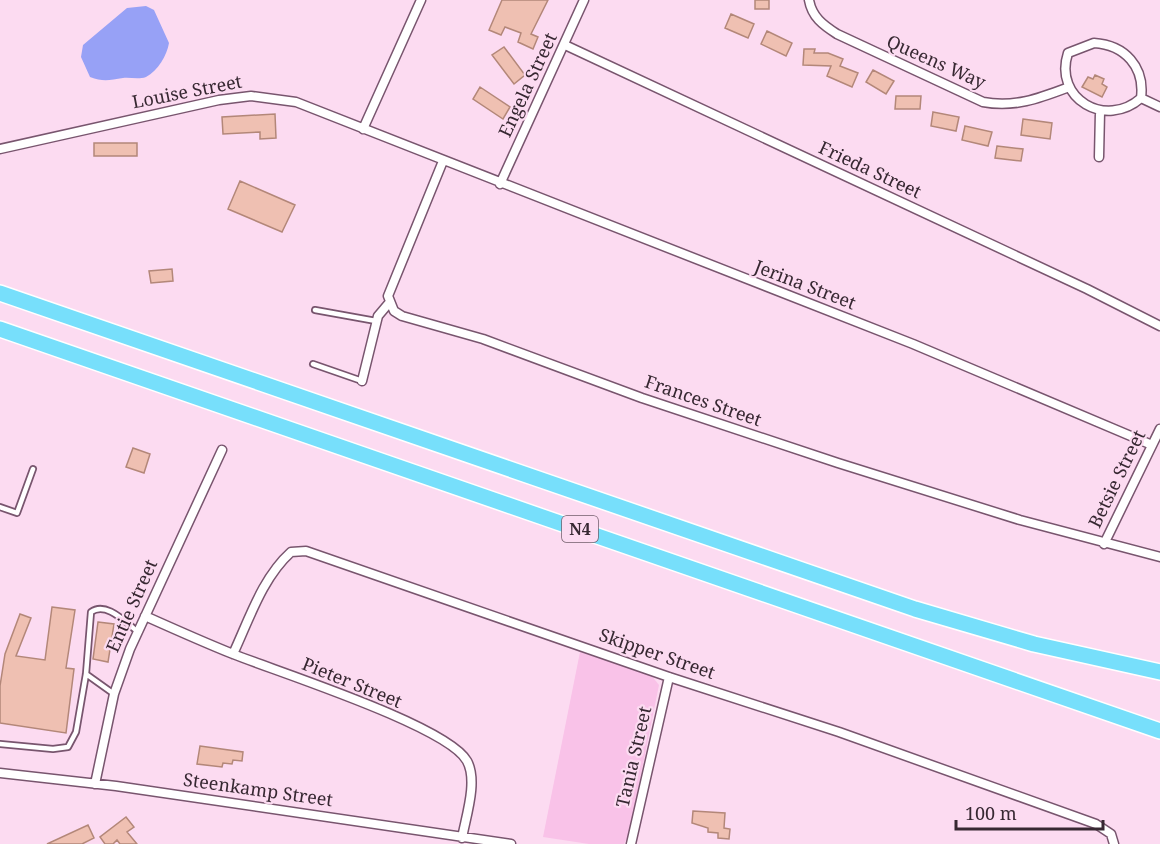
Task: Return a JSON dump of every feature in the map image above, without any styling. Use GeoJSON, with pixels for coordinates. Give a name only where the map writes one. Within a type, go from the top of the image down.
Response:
{"type":"FeatureCollection","features":[{"type":"Feature","properties":{"kind":"highway","name":"N4"},"geometry":{"type":"LineString","coordinates":[[0,293],[915,609],[1034,644],[1160,672]]}},
{"type":"Feature","properties":{"kind":"highway","name":"N4"},"geometry":{"type":"LineString","coordinates":[[0,329],[1160,731]]}},
{"type":"Feature","properties":{"kind":"street"},"geometry":{"type":"LineString","coordinates":[[363,129],[421,0]]}},
{"type":"Feature","properties":{"kind":"street","name":"Engela Street"},"geometry":{"type":"LineString","coordinates":[[500,184],[584,0]]}},
{"type":"Feature","properties":{"kind":"street","name":"Queens Way"},"geometry":{"type":"LineString","coordinates":[[809,0],[811,9],[820,22],[837,34],[983,102],[1000,105],[1024,103],[1069,87]]}},
{"type":"Feature","properties":{"kind":"street"},"geometry":{"type":"LineString","coordinates":[[1103,43],[1121,50],[1134,63],[1141,80],[1141,98],[1126,108],[1100,111],[1082,103],[1069,87],[1065,70],[1068,53],[1085,45],[1103,43]]}},
{"type":"Feature","properties":{"kind":"street","name":"Frieda Street"},"geometry":{"type":"LineString","coordinates":[[565,45],[1067,280],[1160,326]]}},
{"type":"Feature","properties":{"kind":"street","name":"Louise Street"},"geometry":{"type":"LineString","coordinates":[[0,149],[219,99],[251,96],[296,102],[443,161]]}},
{"type":"Feature","properties":{"kind":"street"},"geometry":{"type":"LineString","coordinates":[[1141,98],[1160,107]]}},
{"type":"Feature","properties":{"kind":"street"},"geometry":{"type":"LineString","coordinates":[[1099,157],[1100,111]]}},
{"type":"Feature","properties":{"kind":"street"},"geometry":{"type":"LineString","coordinates":[[362,381],[376,321],[379,313],[389,303],[391,287],[443,161]]}},
{"type":"Feature","properties":{"kind":"street","name":"Jerina Street"},"geometry":{"type":"LineString","coordinates":[[443,161],[912,344],[1152,445]]}},
{"type":"Feature","properties":{"kind":"street","name":"Frances Street"},"geometry":{"type":"LineString","coordinates":[[389,303],[394,311],[402,316],[483,339],[642,398],[1020,520],[1160,557]]}},
{"type":"Feature","properties":{"kind":"street","name":"Betsie Street"},"geometry":{"type":"LineString","coordinates":[[1104,544],[1160,429]]}},
{"type":"Feature","properties":{"kind":"street","name":"Entie Street"},"geometry":{"type":"LineString","coordinates":[[95,784],[114,694],[137,632],[222,450]]}},
{"type":"Feature","properties":{"kind":"street","name":"Skipper Street"},"geometry":{"type":"LineString","coordinates":[[233,654],[263,590],[277,568],[291,552],[306,551],[669,677],[839,732],[1096,824],[1111,834],[1114,844]]}},
{"type":"Feature","properties":{"kind":"street","name":"Pieter Street"},"geometry":{"type":"LineString","coordinates":[[145,616],[233,654],[374,708],[434,734],[458,749],[471,773],[462,838]]}},
{"type":"Feature","properties":{"kind":"street","name":"Tania Street"},"geometry":{"type":"LineString","coordinates":[[631,844],[669,677]]}},
{"type":"Feature","properties":{"kind":"street","name":"Steenkamp Street"},"geometry":{"type":"LineString","coordinates":[[0,773],[95,784],[511,844]]}},
{"type":"Feature","properties":{"kind":"lane"},"geometry":{"type":"LineString","coordinates":[[315,309],[376,321]]}},
{"type":"Feature","properties":{"kind":"lane"},"geometry":{"type":"LineString","coordinates":[[314,364],[362,381]]}},
{"type":"Feature","properties":{"kind":"lane"},"geometry":{"type":"LineString","coordinates":[[0,507],[17,513],[33,469]]}},
{"type":"Feature","properties":{"kind":"lane"},"geometry":{"type":"LineString","coordinates":[[0,744],[53,749],[68,747],[76,732],[86,674],[91,612],[96,608],[115,614],[137,632]]}},
{"type":"Feature","properties":{"kind":"lane"},"geometry":{"type":"LineString","coordinates":[[86,674],[114,694]]}},
{"type":"Feature","properties":{"kind":"shaded area"},"geometry":{"type":"Polygon","coordinates":[[[580,652],[651,675],[659,685],[629,834],[624,844],[589,844],[543,837],[580,652]]]}},
{"type":"Feature","properties":{"kind":"water"},"geometry":{"type":"Polygon","coordinates":[[[146,6],[154,10],[169,43],[158,67],[143,78],[99,80],[90,77],[81,57],[83,45],[127,8],[146,6]]]}},
{"type":"Feature","properties":{"kind":"building"},"geometry":{"type":"Polygon","coordinates":[[[502,0],[548,0],[531,34],[538,37],[533,49],[518,42],[521,33],[505,27],[501,35],[489,30],[502,0]]]}},
{"type":"Feature","properties":{"kind":"building"},"geometry":{"type":"Polygon","coordinates":[[[755,0],[769,0],[769,9],[755,9],[755,0]]]}},
{"type":"Feature","properties":{"kind":"building"},"geometry":{"type":"Polygon","coordinates":[[[731,14],[754,24],[748,38],[725,28],[731,14]]]}},
{"type":"Feature","properties":{"kind":"building"},"geometry":{"type":"Polygon","coordinates":[[[767,31],[792,43],[786,56],[761,44],[767,31]]]}},
{"type":"Feature","properties":{"kind":"building"},"geometry":{"type":"Polygon","coordinates":[[[504,47],[525,75],[514,84],[492,55],[504,47]]]}},
{"type":"Feature","properties":{"kind":"building"},"geometry":{"type":"Polygon","coordinates":[[[804,49],[815,49],[814,53],[828,53],[843,59],[840,66],[858,73],[852,87],[827,76],[831,66],[803,65],[804,49]]]}},
{"type":"Feature","properties":{"kind":"building"},"geometry":{"type":"Polygon","coordinates":[[[873,70],[894,81],[886,94],[866,82],[873,70]]]}},
{"type":"Feature","properties":{"kind":"building"},"geometry":{"type":"Polygon","coordinates":[[[1095,75],[1104,79],[1102,84],[1107,87],[1102,97],[1082,87],[1088,77],[1093,79],[1095,75]]]}},
{"type":"Feature","properties":{"kind":"building"},"geometry":{"type":"Polygon","coordinates":[[[480,87],[510,107],[503,119],[473,99],[480,87]]]}},
{"type":"Feature","properties":{"kind":"building"},"geometry":{"type":"Polygon","coordinates":[[[896,96],[921,96],[920,109],[895,109],[896,96]]]}},
{"type":"Feature","properties":{"kind":"building"},"geometry":{"type":"Polygon","coordinates":[[[933,112],[959,117],[956,131],[931,126],[933,112]]]}},
{"type":"Feature","properties":{"kind":"building"},"geometry":{"type":"Polygon","coordinates":[[[275,114],[276,138],[260,139],[260,132],[223,134],[222,117],[275,114]]]}},
{"type":"Feature","properties":{"kind":"building"},"geometry":{"type":"Polygon","coordinates":[[[1023,119],[1052,123],[1050,139],[1021,135],[1023,119]]]}},
{"type":"Feature","properties":{"kind":"building"},"geometry":{"type":"Polygon","coordinates":[[[965,126],[992,132],[988,146],[962,140],[965,126]]]}},
{"type":"Feature","properties":{"kind":"building"},"geometry":{"type":"Polygon","coordinates":[[[94,143],[137,143],[137,156],[94,156],[94,143]]]}},
{"type":"Feature","properties":{"kind":"building"},"geometry":{"type":"Polygon","coordinates":[[[997,146],[1023,149],[1021,161],[995,158],[997,146]]]}},
{"type":"Feature","properties":{"kind":"building"},"geometry":{"type":"Polygon","coordinates":[[[240,181],[295,205],[282,232],[228,209],[240,181]]]}},
{"type":"Feature","properties":{"kind":"building"},"geometry":{"type":"Polygon","coordinates":[[[172,269],[173,281],[151,283],[149,271],[172,269]]]}},
{"type":"Feature","properties":{"kind":"building"},"geometry":{"type":"Polygon","coordinates":[[[133,448],[150,454],[144,473],[126,467],[133,448]]]}},
{"type":"Feature","properties":{"kind":"building"},"geometry":{"type":"Polygon","coordinates":[[[52,607],[75,610],[66,668],[74,669],[66,733],[0,723],[0,686],[5,654],[20,614],[31,618],[16,656],[45,660],[52,607]]]}},
{"type":"Feature","properties":{"kind":"building"},"geometry":{"type":"Polygon","coordinates":[[[98,622],[114,624],[108,662],[93,659],[98,622]]]}},
{"type":"Feature","properties":{"kind":"building"},"geometry":{"type":"Polygon","coordinates":[[[200,746],[243,752],[242,761],[233,760],[232,764],[223,763],[222,767],[197,764],[200,746]]]}},
{"type":"Feature","properties":{"kind":"building"},"geometry":{"type":"Polygon","coordinates":[[[693,811],[725,813],[724,828],[730,829],[729,839],[718,838],[718,833],[708,832],[708,828],[692,823],[693,811]]]}},
{"type":"Feature","properties":{"kind":"building"},"geometry":{"type":"Polygon","coordinates":[[[126,817],[134,827],[127,832],[137,844],[120,844],[117,840],[113,844],[105,844],[100,837],[126,817]]]}},
{"type":"Feature","properties":{"kind":"building"},"geometry":{"type":"Polygon","coordinates":[[[88,825],[94,838],[82,844],[47,844],[88,825]]]}}]}
